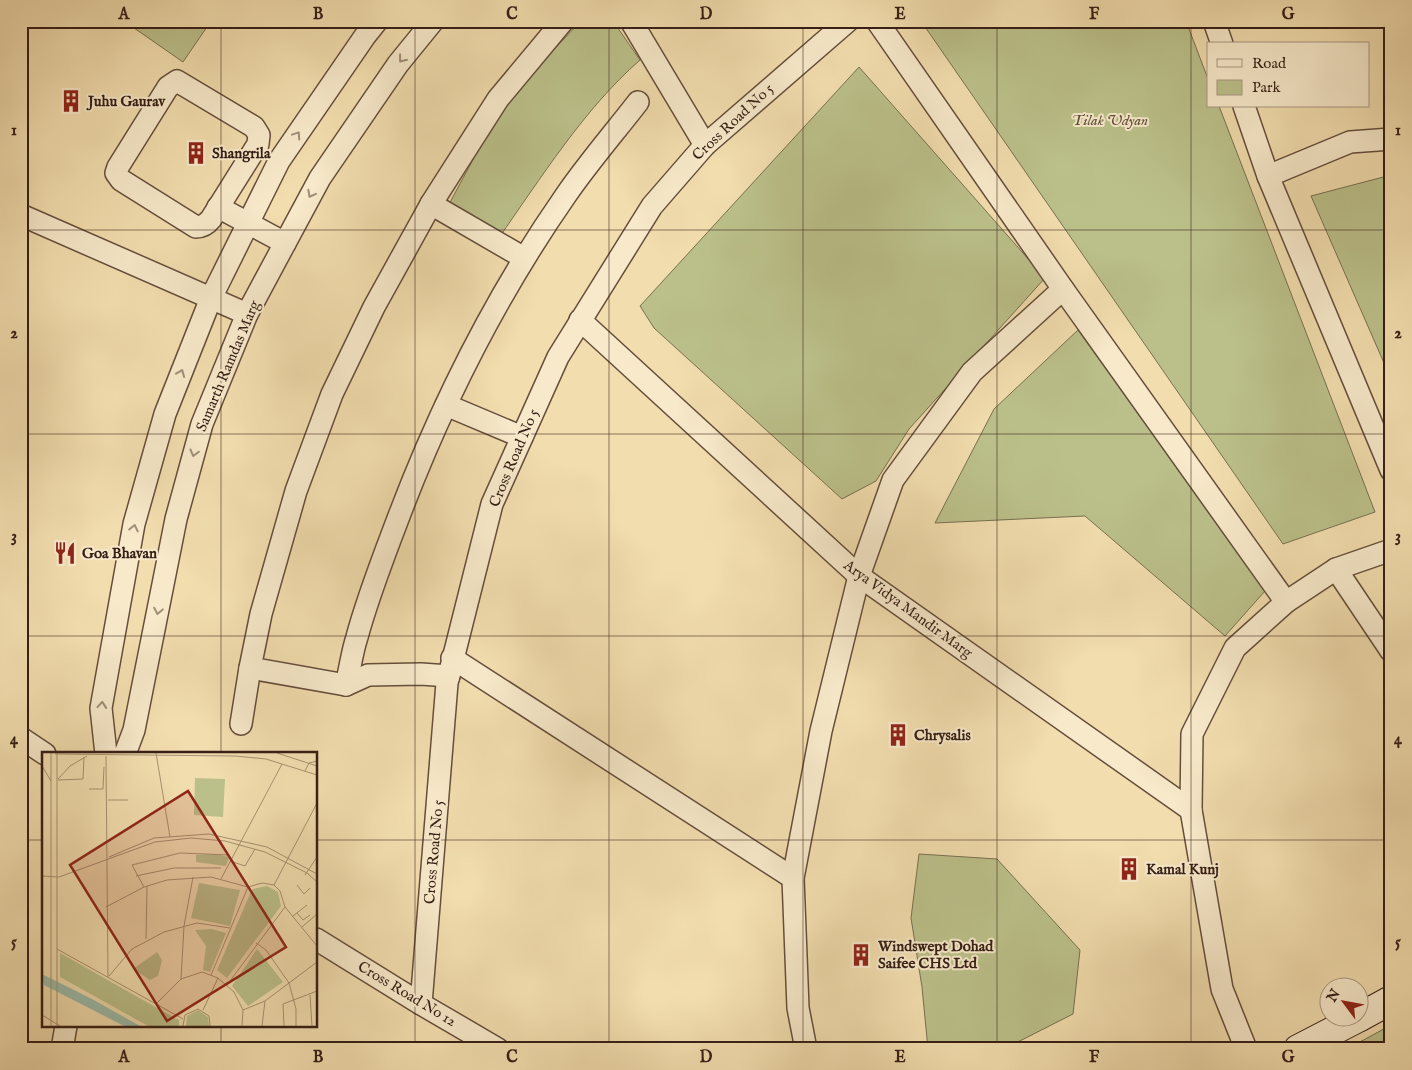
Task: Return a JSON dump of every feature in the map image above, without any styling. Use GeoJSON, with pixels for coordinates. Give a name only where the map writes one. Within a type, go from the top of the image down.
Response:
{"type":"FeatureCollection","features":[{"type":"Feature","properties":{"kind":"street"},"geometry":{"type":"LineString","coordinates":[[106,752],[101,708],[134,524],[165,414],[211,298],[279,161],[377,21]]}},
{"type":"Feature","properties":{"kind":"street","name":"Samarth Ramdas Marg"},"geometry":{"type":"LineString","coordinates":[[127,752],[134,730],[176,519],[202,424],[247,314],[320,178],[398,64],[433,21]]}},
{"type":"Feature","properties":{"kind":"street"},"geometry":{"type":"LineString","coordinates":[[241,724],[261,614],[296,491],[332,394],[374,306],[431,204],[498,99],[563,21]]}},
{"type":"Feature","properties":{"kind":"street"},"geometry":{"type":"LineString","coordinates":[[632,21],[705,145]]}},
{"type":"Feature","properties":{"kind":"street","name":"Cross Road No 5"},"geometry":{"type":"LineString","coordinates":[[421,1004],[451,667],[492,504],[558,357],[652,206],[705,145],[848,21]]}},
{"type":"Feature","properties":{"kind":"street"},"geometry":{"type":"LineString","coordinates":[[878,21],[1063,289],[1286,602]]}},
{"type":"Feature","properties":{"kind":"street"},"geometry":{"type":"LineString","coordinates":[[1214,21],[1221,42]]}},
{"type":"Feature","properties":{"kind":"street"},"geometry":{"type":"LineString","coordinates":[[174,82],[179,82],[254,127],[259,135],[258,144],[218,207],[208,223],[201,227],[196,227],[118,177],[116,173],[168,87],[174,82]]}},
{"type":"Feature","properties":{"kind":"street"},"geometry":{"type":"LineString","coordinates":[[346,685],[356,638],[377,574],[423,454],[446,405],[524,258],[567,193],[638,102]]}},
{"type":"Feature","properties":{"kind":"street"},"geometry":{"type":"LineString","coordinates":[[1245,108],[1268,176],[1391,470]]}},
{"type":"Feature","properties":{"kind":"street"},"geometry":{"type":"LineString","coordinates":[[1268,176],[1350,142],[1391,139]]}},
{"type":"Feature","properties":{"kind":"street"},"geometry":{"type":"LineString","coordinates":[[431,204],[524,258]]}},
{"type":"Feature","properties":{"kind":"street"},"geometry":{"type":"LineString","coordinates":[[218,207],[285,243]]}},
{"type":"Feature","properties":{"kind":"street"},"geometry":{"type":"LineString","coordinates":[[21,214],[247,314]]}},
{"type":"Feature","properties":{"kind":"street"},"geometry":{"type":"LineString","coordinates":[[806,1049],[798,1008],[793,878],[820,731],[859,576],[893,480],[972,372],[1063,289]]}},
{"type":"Feature","properties":{"kind":"street","name":"Arya Vidya Mandir Marg"},"geometry":{"type":"LineString","coordinates":[[580,320],[859,576],[1191,810]]}},
{"type":"Feature","properties":{"kind":"street"},"geometry":{"type":"LineString","coordinates":[[446,405],[522,437]]}},
{"type":"Feature","properties":{"kind":"street"},"geometry":{"type":"LineString","coordinates":[[1246,1049],[1222,989],[1191,810],[1192,734],[1234,648],[1286,602],[1336,569],[1391,550]]}},
{"type":"Feature","properties":{"kind":"street"},"geometry":{"type":"LineString","coordinates":[[1336,569],[1391,651]]}},
{"type":"Feature","properties":{"kind":"street"},"geometry":{"type":"LineString","coordinates":[[250,668],[346,685],[368,675],[421,674],[451,667],[793,878]]}},
{"type":"Feature","properties":{"kind":"street"},"geometry":{"type":"LineString","coordinates":[[21,738],[42,752]]}},
{"type":"Feature","properties":{"kind":"street","name":"Cross Road No 12"},"geometry":{"type":"LineString","coordinates":[[318,939],[421,1004],[498,1049]]}},
{"type":"Feature","properties":{"kind":"street"},"geometry":{"type":"LineString","coordinates":[[1370,1011],[1391,1000]]}},
{"type":"Feature","properties":{"kind":"street"},"geometry":{"type":"LineString","coordinates":[[62,1049],[66,1028]]}},
{"type":"Feature","properties":{"kind":"street"},"geometry":{"type":"LineString","coordinates":[[1298,1049],[1338,1028]]}},
{"type":"Feature","properties":{"kind":"green space"},"geometry":{"type":"Polygon","coordinates":[[[124,21],[211,21],[183,62],[124,21]]]}},
{"type":"Feature","properties":{"kind":"green space"},"geometry":{"type":"Polygon","coordinates":[[[581,21],[613,21],[640,60],[600,100],[582,122],[547,168],[498,239],[447,208],[484,139],[520,85],[581,21]]]}},
{"type":"Feature","properties":{"kind":"green space","name":"Tilak Udyan"},"geometry":{"type":"Polygon","coordinates":[[[921,21],[1186,21],[1207,76],[1207,108],[1220,108],[1375,512],[1283,544],[921,21]]]}},
{"type":"Feature","properties":{"kind":"green space"},"geometry":{"type":"Polygon","coordinates":[[[859,67],[1045,278],[909,429],[876,481],[842,499],[654,328],[640,306],[859,67]]]}},
{"type":"Feature","properties":{"kind":"green space"},"geometry":{"type":"Polygon","coordinates":[[[1391,175],[1391,379],[1311,196],[1391,175]]]}},
{"type":"Feature","properties":{"kind":"green space"},"geometry":{"type":"Polygon","coordinates":[[[1078,330],[1265,591],[1225,636],[1085,516],[935,523],[994,409],[1078,330]]]}},
{"type":"Feature","properties":{"kind":"green space"},"geometry":{"type":"Polygon","coordinates":[[[919,854],[997,859],[1080,950],[1073,1014],[1004,1049],[928,1049],[922,987],[911,918],[919,854]]]}},
{"type":"Feature","properties":{"kind":"green space"},"geometry":{"type":"Polygon","coordinates":[[[1391,1025],[1391,1049],[1347,1049],[1391,1025]]]}},
{"type":"Feature","properties":{"kind":"place","name":"Juhu Gaurav"},"geometry":{"type":"Point","coordinates":[71,101]}},
{"type":"Feature","properties":{"kind":"place","name":"Shangrila"},"geometry":{"type":"Point","coordinates":[196,153]}},
{"type":"Feature","properties":{"kind":"place","name":"Goa Bhavan"},"geometry":{"type":"Point","coordinates":[65,553]}},
{"type":"Feature","properties":{"kind":"place","name":"Chrysalis"},"geometry":{"type":"Point","coordinates":[898,735]}},
{"type":"Feature","properties":{"kind":"place","name":"Kamal Kunj"},"geometry":{"type":"Point","coordinates":[1129,869]}},
{"type":"Feature","properties":{"kind":"place","name":"Windswept Dohad Saifee CHS Ltd"},"geometry":{"type":"Point","coordinates":[861,955]}}]}
